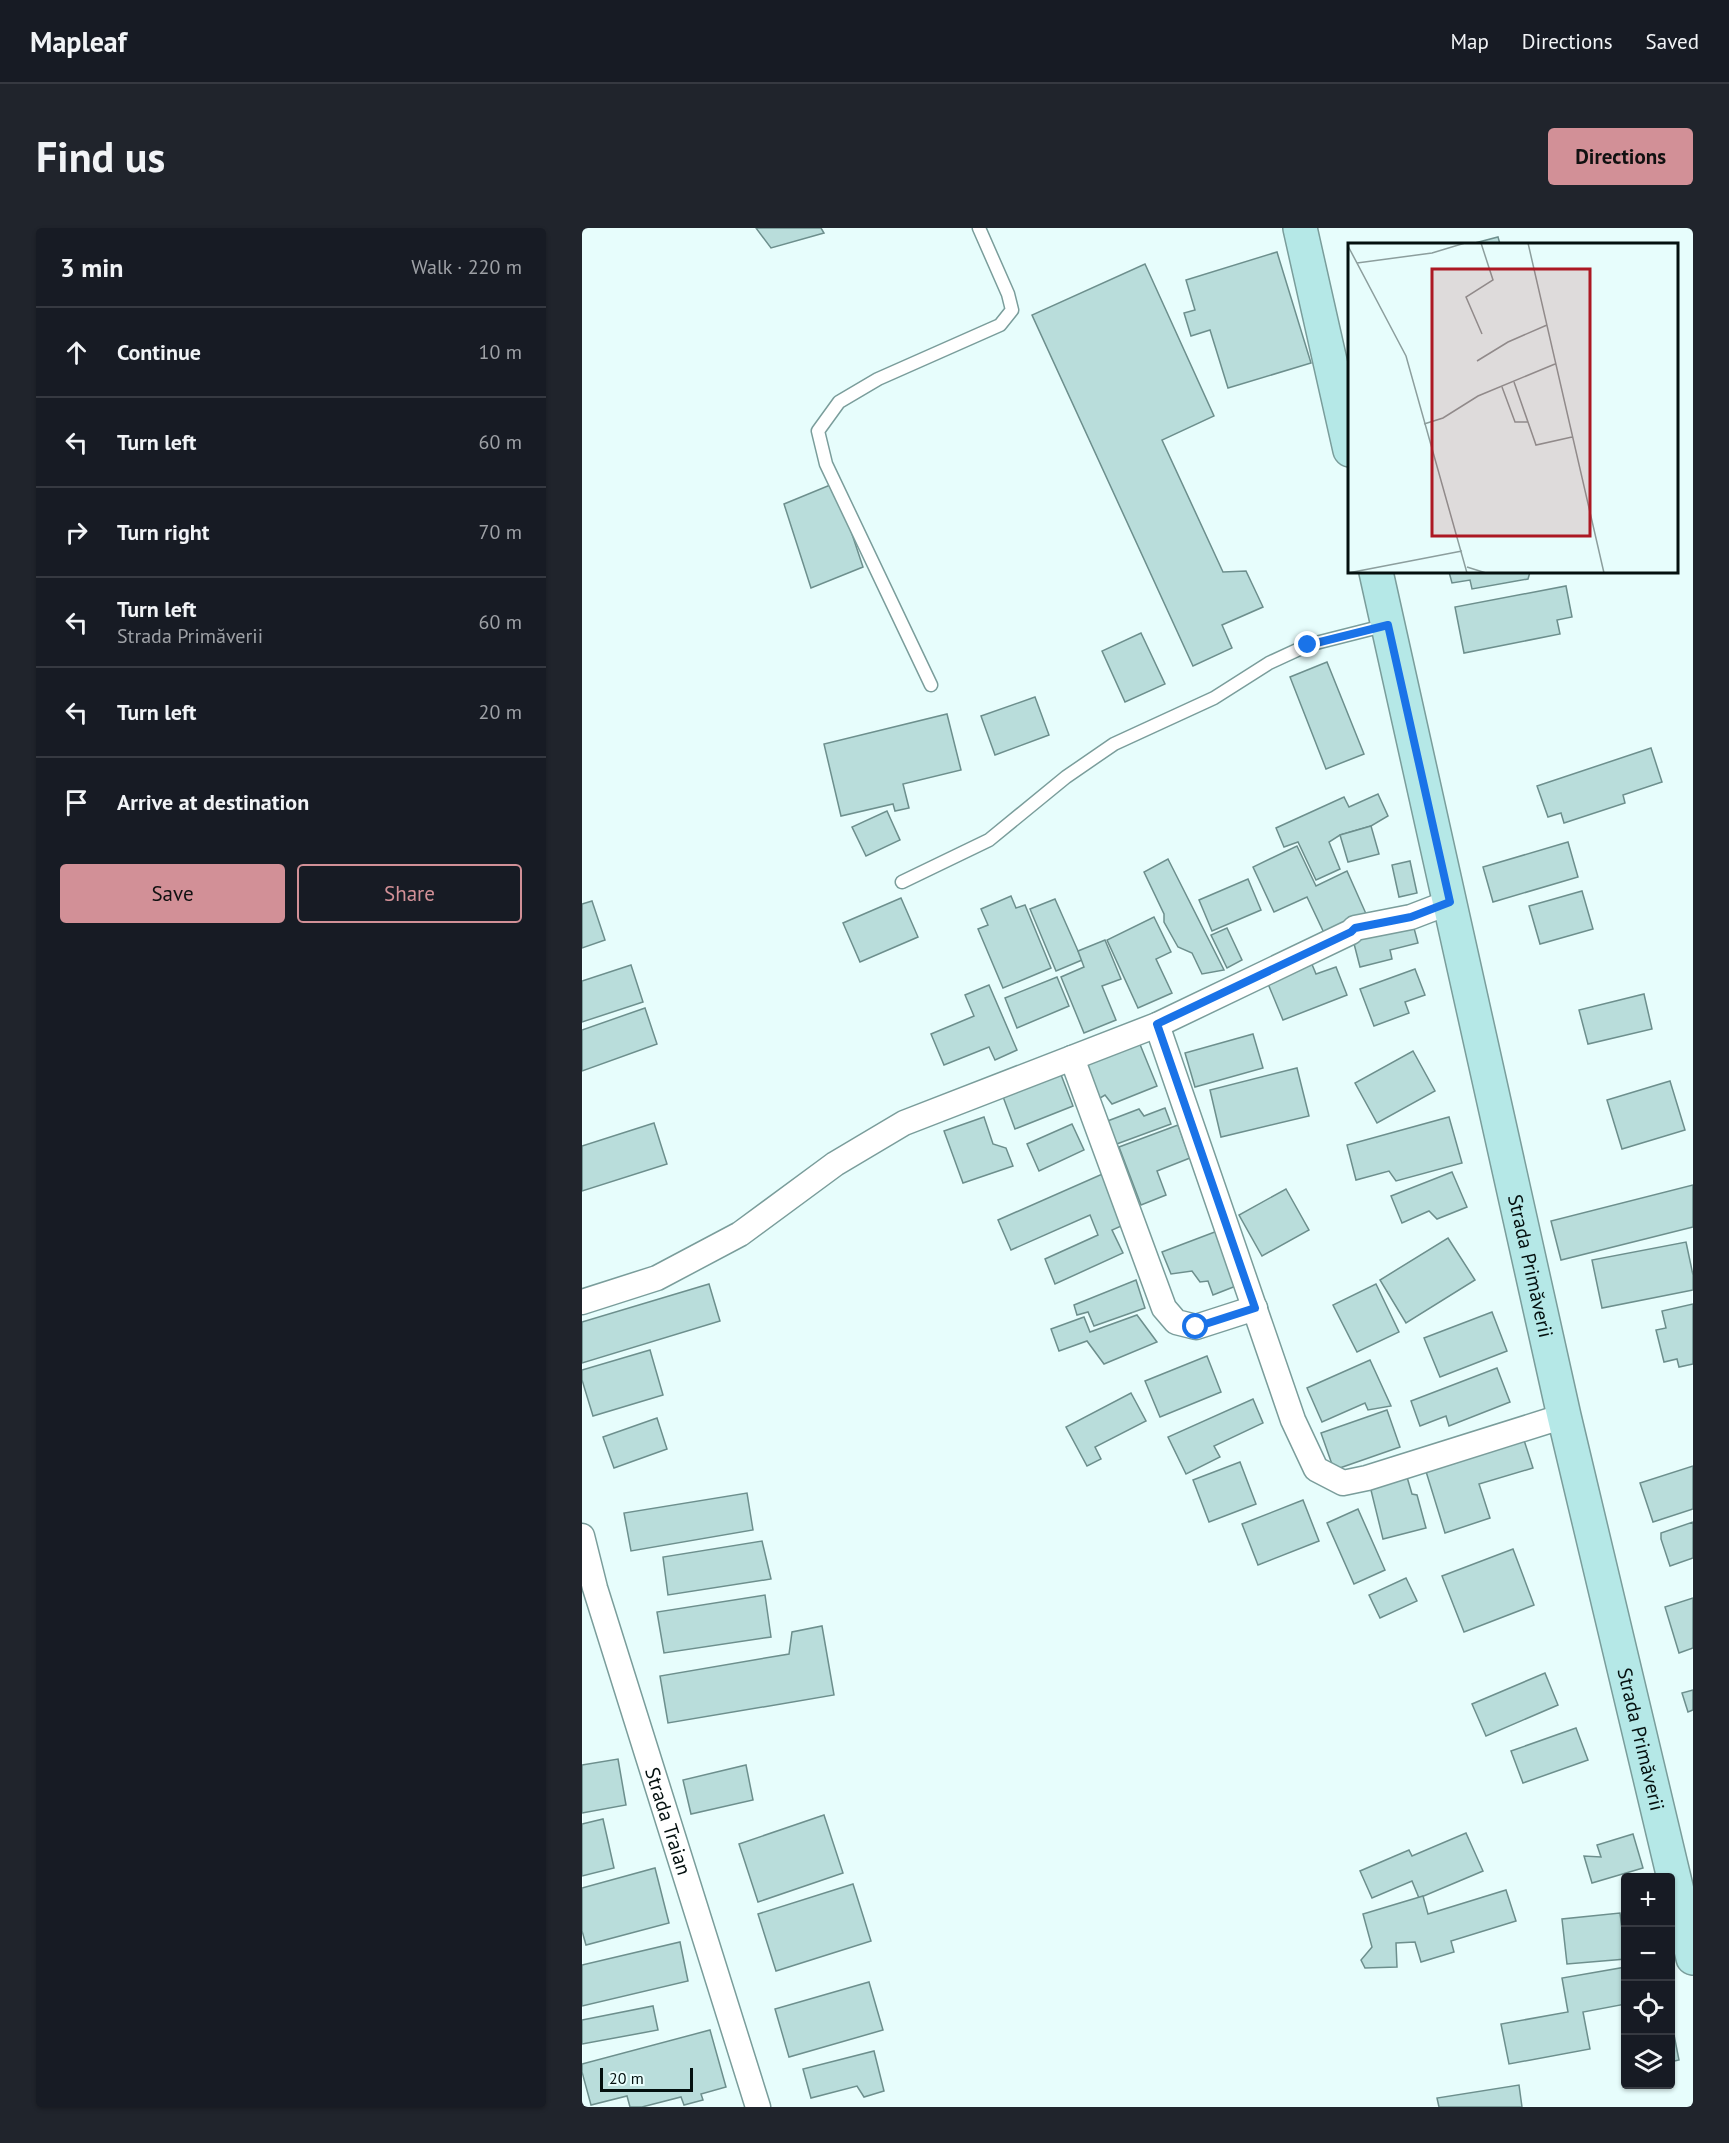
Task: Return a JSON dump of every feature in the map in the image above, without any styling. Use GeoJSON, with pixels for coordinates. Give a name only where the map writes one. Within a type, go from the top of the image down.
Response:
{"type":"FeatureCollection","features":[{"type":"Feature","properties":{"kind":"street"},"geometry":{"type":"LineString","coordinates":[[1300,228],[1348,441]]}},
{"type":"Feature","properties":{"kind":"street","name":"Strada Primăverii"},"geometry":{"type":"LineString","coordinates":[[1376,573],[1564,1416],[1693,1958]]}},
{"type":"Feature","properties":{"kind":"street"},"geometry":{"type":"LineString","coordinates":[[582,1302],[657,1278],[740,1234],[835,1164],[904,1123],[1157,1024],[1351,932],[1355,928],[1411,917],[1450,902]]}},
{"type":"Feature","properties":{"kind":"street"},"geometry":{"type":"LineString","coordinates":[[1157,1024],[1293,1420],[1316,1469],[1343,1483],[1564,1416]]}},
{"type":"Feature","properties":{"kind":"street"},"geometry":{"type":"LineString","coordinates":[[1071,1058],[1164,1308],[1176,1322],[1196,1327],[1255,1308]]}},
{"type":"Feature","properties":{"kind":"street","name":"Strada Traian"},"geometry":{"type":"LineString","coordinates":[[582,1536],[595,1588],[758,2107]]}},
{"type":"Feature","properties":{"kind":"lane"},"geometry":{"type":"LineString","coordinates":[[931,685],[826,464],[818,431],[839,402],[879,379],[1000,325],[1012,310],[1008,294],[979,228]]}},
{"type":"Feature","properties":{"kind":"lane"},"geometry":{"type":"LineString","coordinates":[[902,882],[989,840],[1066,777],[1114,744],[1214,698],[1269,663],[1308,645],[1388,625]]}},
{"type":"Feature","properties":{"kind":"building"},"geometry":{"type":"Polygon","coordinates":[[[756,228],[821,228],[824,233],[771,248],[756,228]]]}},
{"type":"Feature","properties":{"kind":"building"},"geometry":{"type":"Polygon","coordinates":[[[1498,237],[1500,243],[1475,243],[1498,237]]]}},
{"type":"Feature","properties":{"kind":"building"},"geometry":{"type":"Polygon","coordinates":[[[1277,252],[1311,363],[1228,388],[1210,330],[1191,336],[1184,313],[1195,310],[1186,280],[1277,252]]]}},
{"type":"Feature","properties":{"kind":"building"},"geometry":{"type":"Polygon","coordinates":[[[1145,264],[1214,416],[1162,440],[1223,572],[1246,571],[1263,607],[1222,625],[1232,648],[1193,666],[1032,315],[1145,264]]]}},
{"type":"Feature","properties":{"kind":"building"},"geometry":{"type":"Polygon","coordinates":[[[835,483],[863,567],[811,588],[784,504],[835,483]]]}},
{"type":"Feature","properties":{"kind":"building"},"geometry":{"type":"Polygon","coordinates":[[[1449,573],[1530,573],[1528,579],[1472,589],[1470,580],[1452,583],[1449,573]]]}},
{"type":"Feature","properties":{"kind":"building"},"geometry":{"type":"Polygon","coordinates":[[[1566,586],[1572,617],[1557,620],[1560,634],[1464,653],[1455,607],[1566,586]]]}},
{"type":"Feature","properties":{"kind":"building"},"geometry":{"type":"Polygon","coordinates":[[[1141,633],[1165,684],[1125,702],[1102,651],[1141,633]]]}},
{"type":"Feature","properties":{"kind":"building"},"geometry":{"type":"Polygon","coordinates":[[[1327,662],[1364,754],[1326,769],[1290,677],[1327,662]]]}},
{"type":"Feature","properties":{"kind":"building"},"geometry":{"type":"Polygon","coordinates":[[[1035,697],[1049,735],[995,755],[981,716],[1035,697]]]}},
{"type":"Feature","properties":{"kind":"building"},"geometry":{"type":"Polygon","coordinates":[[[947,714],[961,770],[903,784],[909,808],[895,811],[893,804],[841,816],[824,744],[947,714]]]}},
{"type":"Feature","properties":{"kind":"building"},"geometry":{"type":"Polygon","coordinates":[[[1651,748],[1662,782],[1623,795],[1625,803],[1564,823],[1561,813],[1548,817],[1537,786],[1651,748]]]}},
{"type":"Feature","properties":{"kind":"building"},"geometry":{"type":"Polygon","coordinates":[[[1378,794],[1388,816],[1371,826],[1340,835],[1329,842],[1340,869],[1316,880],[1298,842],[1284,847],[1276,828],[1344,797],[1349,807],[1378,794]]]}},
{"type":"Feature","properties":{"kind":"building"},"geometry":{"type":"Polygon","coordinates":[[[887,811],[900,840],[866,856],[852,827],[887,811]]]}},
{"type":"Feature","properties":{"kind":"building"},"geometry":{"type":"Polygon","coordinates":[[[1371,826],[1379,854],[1348,862],[1340,835],[1371,826]]]}},
{"type":"Feature","properties":{"kind":"building"},"geometry":{"type":"Polygon","coordinates":[[[1568,842],[1578,877],[1493,902],[1483,867],[1568,842]]]}},
{"type":"Feature","properties":{"kind":"building"},"geometry":{"type":"Polygon","coordinates":[[[1297,846],[1316,886],[1347,871],[1367,916],[1325,935],[1307,897],[1274,912],[1253,867],[1297,846]]]}},
{"type":"Feature","properties":{"kind":"building"},"geometry":{"type":"Polygon","coordinates":[[[1168,859],[1224,970],[1202,974],[1192,953],[1178,947],[1164,922],[1164,914],[1144,872],[1168,859]]]}},
{"type":"Feature","properties":{"kind":"building"},"geometry":{"type":"Polygon","coordinates":[[[1410,861],[1417,893],[1399,897],[1392,865],[1410,861]]]}},
{"type":"Feature","properties":{"kind":"building"},"geometry":{"type":"Polygon","coordinates":[[[1248,879],[1261,910],[1212,931],[1199,900],[1248,879]]]}},
{"type":"Feature","properties":{"kind":"building"},"geometry":{"type":"Polygon","coordinates":[[[1582,891],[1593,929],[1540,944],[1529,906],[1582,891]]]}},
{"type":"Feature","properties":{"kind":"building"},"geometry":{"type":"Polygon","coordinates":[[[1011,896],[1016,908],[1025,905],[1051,968],[1003,988],[978,929],[988,925],[981,909],[1011,896]]]}},
{"type":"Feature","properties":{"kind":"building"},"geometry":{"type":"Polygon","coordinates":[[[901,898],[918,937],[860,962],[843,923],[901,898]]]}},
{"type":"Feature","properties":{"kind":"building"},"geometry":{"type":"Polygon","coordinates":[[[1055,899],[1082,960],[1056,971],[1030,909],[1055,899]]]}},
{"type":"Feature","properties":{"kind":"building"},"geometry":{"type":"Polygon","coordinates":[[[592,901],[605,940],[582,948],[582,904],[592,901]]]}},
{"type":"Feature","properties":{"kind":"building"},"geometry":{"type":"Polygon","coordinates":[[[1154,917],[1171,952],[1156,959],[1172,993],[1138,1008],[1107,940],[1154,917]]]}},
{"type":"Feature","properties":{"kind":"building"},"geometry":{"type":"Polygon","coordinates":[[[1411,917],[1418,943],[1390,950],[1392,959],[1360,967],[1351,932],[1411,917]]]}},
{"type":"Feature","properties":{"kind":"building"},"geometry":{"type":"Polygon","coordinates":[[[1227,928],[1242,960],[1227,968],[1211,935],[1227,928]]]}},
{"type":"Feature","properties":{"kind":"building"},"geometry":{"type":"Polygon","coordinates":[[[1105,940],[1121,979],[1102,986],[1116,1020],[1084,1033],[1061,977],[1084,967],[1078,951],[1105,940]]]}},
{"type":"Feature","properties":{"kind":"building"},"geometry":{"type":"Polygon","coordinates":[[[1311,962],[1316,974],[1336,967],[1347,995],[1283,1020],[1266,979],[1311,962]]]}},
{"type":"Feature","properties":{"kind":"building"},"geometry":{"type":"Polygon","coordinates":[[[631,965],[643,1002],[582,1022],[582,981],[631,965]]]}},
{"type":"Feature","properties":{"kind":"building"},"geometry":{"type":"Polygon","coordinates":[[[1415,969],[1425,995],[1405,1002],[1409,1013],[1374,1026],[1360,989],[1415,969]]]}},
{"type":"Feature","properties":{"kind":"building"},"geometry":{"type":"Polygon","coordinates":[[[1057,977],[1069,1006],[1017,1028],[1005,998],[1057,977]]]}},
{"type":"Feature","properties":{"kind":"building"},"geometry":{"type":"Polygon","coordinates":[[[989,985],[1017,1050],[995,1060],[989,1047],[944,1065],[931,1034],[974,1016],[965,995],[989,985]]]}},
{"type":"Feature","properties":{"kind":"building"},"geometry":{"type":"Polygon","coordinates":[[[1644,994],[1652,1029],[1588,1044],[1579,1010],[1644,994]]]}},
{"type":"Feature","properties":{"kind":"building"},"geometry":{"type":"Polygon","coordinates":[[[645,1008],[657,1044],[582,1071],[582,1030],[645,1008]]]}},
{"type":"Feature","properties":{"kind":"building"},"geometry":{"type":"Polygon","coordinates":[[[1253,1034],[1263,1068],[1195,1087],[1185,1053],[1253,1034]]]}},
{"type":"Feature","properties":{"kind":"building"},"geometry":{"type":"Polygon","coordinates":[[[1139,1042],[1157,1086],[1112,1104],[1105,1095],[1097,1100],[1083,1064],[1139,1042]]]}},
{"type":"Feature","properties":{"kind":"building"},"geometry":{"type":"Polygon","coordinates":[[[1413,1051],[1435,1091],[1377,1123],[1355,1083],[1413,1051]]]}},
{"type":"Feature","properties":{"kind":"building"},"geometry":{"type":"Polygon","coordinates":[[[1297,1068],[1309,1116],[1221,1137],[1210,1090],[1297,1068]]]}},
{"type":"Feature","properties":{"kind":"building"},"geometry":{"type":"Polygon","coordinates":[[[1060,1072],[1073,1106],[1015,1129],[1002,1094],[1060,1072]]]}},
{"type":"Feature","properties":{"kind":"building"},"geometry":{"type":"Polygon","coordinates":[[[1670,1081],[1685,1130],[1622,1149],[1607,1100],[1670,1081]]]}},
{"type":"Feature","properties":{"kind":"building"},"geometry":{"type":"Polygon","coordinates":[[[1165,1108],[1171,1124],[1114,1145],[1105,1122],[1139,1109],[1144,1116],[1165,1108]]]}},
{"type":"Feature","properties":{"kind":"building"},"geometry":{"type":"Polygon","coordinates":[[[984,1117],[993,1144],[1006,1148],[1013,1166],[963,1183],[944,1131],[984,1117]]]}},
{"type":"Feature","properties":{"kind":"building"},"geometry":{"type":"Polygon","coordinates":[[[1449,1117],[1462,1163],[1396,1181],[1389,1171],[1356,1180],[1347,1145],[1449,1117]]]}},
{"type":"Feature","properties":{"kind":"building"},"geometry":{"type":"Polygon","coordinates":[[[654,1123],[667,1164],[582,1191],[582,1146],[654,1123]]]}},
{"type":"Feature","properties":{"kind":"building"},"geometry":{"type":"Polygon","coordinates":[[[1072,1124],[1084,1150],[1039,1171],[1027,1144],[1072,1124]]]}},
{"type":"Feature","properties":{"kind":"building"},"geometry":{"type":"Polygon","coordinates":[[[1178,1125],[1190,1158],[1157,1171],[1166,1195],[1141,1205],[1119,1147],[1178,1125]]]}},
{"type":"Feature","properties":{"kind":"building"},"geometry":{"type":"Polygon","coordinates":[[[1107,1172],[1130,1222],[1112,1230],[1123,1253],[1055,1284],[1045,1259],[1098,1235],[1090,1215],[1011,1250],[998,1220],[1107,1172]]]}},
{"type":"Feature","properties":{"kind":"building"},"geometry":{"type":"Polygon","coordinates":[[[1452,1172],[1467,1207],[1437,1219],[1429,1211],[1402,1223],[1391,1196],[1452,1172]]]}},
{"type":"Feature","properties":{"kind":"building"},"geometry":{"type":"Polygon","coordinates":[[[1693,1185],[1693,1227],[1561,1260],[1551,1221],[1693,1185]]]}},
{"type":"Feature","properties":{"kind":"building"},"geometry":{"type":"Polygon","coordinates":[[[1286,1189],[1309,1230],[1262,1256],[1239,1215],[1286,1189]]]}},
{"type":"Feature","properties":{"kind":"building"},"geometry":{"type":"Polygon","coordinates":[[[1220,1230],[1241,1284],[1213,1295],[1208,1281],[1200,1282],[1192,1271],[1171,1274],[1162,1252],[1220,1230]]]}},
{"type":"Feature","properties":{"kind":"building"},"geometry":{"type":"Polygon","coordinates":[[[1448,1238],[1475,1280],[1406,1323],[1380,1280],[1448,1238]]]}},
{"type":"Feature","properties":{"kind":"building"},"geometry":{"type":"Polygon","coordinates":[[[1686,1242],[1693,1275],[1693,1290],[1602,1308],[1592,1260],[1686,1242]]]}},
{"type":"Feature","properties":{"kind":"building"},"geometry":{"type":"Polygon","coordinates":[[[1136,1280],[1145,1308],[1094,1326],[1088,1312],[1077,1315],[1074,1305],[1136,1280]]]}},
{"type":"Feature","properties":{"kind":"building"},"geometry":{"type":"Polygon","coordinates":[[[709,1284],[720,1321],[582,1363],[582,1322],[709,1284]]]}},
{"type":"Feature","properties":{"kind":"building"},"geometry":{"type":"Polygon","coordinates":[[[1376,1284],[1399,1332],[1357,1352],[1333,1305],[1376,1284]]]}},
{"type":"Feature","properties":{"kind":"building"},"geometry":{"type":"Polygon","coordinates":[[[1693,1304],[1693,1364],[1679,1367],[1677,1359],[1664,1362],[1656,1330],[1666,1328],[1662,1311],[1693,1304]]]}},
{"type":"Feature","properties":{"kind":"building"},"geometry":{"type":"Polygon","coordinates":[[[1492,1312],[1507,1351],[1440,1377],[1424,1338],[1492,1312]]]}},
{"type":"Feature","properties":{"kind":"building"},"geometry":{"type":"Polygon","coordinates":[[[1137,1315],[1157,1342],[1104,1364],[1087,1341],[1059,1351],[1051,1329],[1084,1317],[1090,1332],[1137,1315]]]}},
{"type":"Feature","properties":{"kind":"building"},"geometry":{"type":"Polygon","coordinates":[[[650,1350],[663,1395],[593,1416],[582,1380],[582,1370],[650,1350]]]}},
{"type":"Feature","properties":{"kind":"building"},"geometry":{"type":"Polygon","coordinates":[[[1207,1356],[1221,1392],[1160,1417],[1145,1381],[1207,1356]]]}},
{"type":"Feature","properties":{"kind":"building"},"geometry":{"type":"Polygon","coordinates":[[[1370,1360],[1391,1406],[1368,1410],[1365,1403],[1322,1422],[1307,1388],[1370,1360]]]}},
{"type":"Feature","properties":{"kind":"building"},"geometry":{"type":"Polygon","coordinates":[[[1497,1368],[1510,1402],[1449,1426],[1446,1416],[1420,1426],[1411,1401],[1497,1368]]]}},
{"type":"Feature","properties":{"kind":"building"},"geometry":{"type":"Polygon","coordinates":[[[1131,1393],[1146,1421],[1095,1447],[1101,1459],[1087,1466],[1066,1427],[1131,1393]]]}},
{"type":"Feature","properties":{"kind":"building"},"geometry":{"type":"Polygon","coordinates":[[[1253,1399],[1263,1423],[1214,1446],[1220,1457],[1186,1474],[1168,1437],[1253,1399]]]}},
{"type":"Feature","properties":{"kind":"building"},"geometry":{"type":"Polygon","coordinates":[[[1387,1410],[1400,1447],[1334,1470],[1321,1433],[1387,1410]]]}},
{"type":"Feature","properties":{"kind":"building"},"geometry":{"type":"Polygon","coordinates":[[[657,1418],[667,1449],[614,1468],[603,1437],[657,1418]]]}},
{"type":"Feature","properties":{"kind":"building"},"geometry":{"type":"Polygon","coordinates":[[[1522,1434],[1533,1468],[1479,1484],[1490,1518],[1445,1533],[1424,1465],[1522,1434]]]}},
{"type":"Feature","properties":{"kind":"building"},"geometry":{"type":"Polygon","coordinates":[[[1240,1462],[1256,1504],[1209,1522],[1193,1480],[1240,1462]]]}},
{"type":"Feature","properties":{"kind":"building"},"geometry":{"type":"Polygon","coordinates":[[[1693,1466],[1693,1509],[1653,1522],[1640,1483],[1693,1466]]]}},
{"type":"Feature","properties":{"kind":"building"},"geometry":{"type":"Polygon","coordinates":[[[1407,1477],[1412,1494],[1417,1495],[1426,1528],[1383,1539],[1370,1486],[1407,1477]]]}},
{"type":"Feature","properties":{"kind":"building"},"geometry":{"type":"Polygon","coordinates":[[[747,1493],[753,1530],[631,1551],[624,1513],[747,1493]]]}},
{"type":"Feature","properties":{"kind":"building"},"geometry":{"type":"Polygon","coordinates":[[[1303,1500],[1319,1541],[1258,1565],[1242,1524],[1303,1500]]]}},
{"type":"Feature","properties":{"kind":"building"},"geometry":{"type":"Polygon","coordinates":[[[1358,1509],[1385,1570],[1354,1584],[1327,1523],[1358,1509]]]}},
{"type":"Feature","properties":{"kind":"building"},"geometry":{"type":"Polygon","coordinates":[[[1693,1522],[1693,1558],[1670,1566],[1661,1533],[1693,1522]]]}},
{"type":"Feature","properties":{"kind":"building"},"geometry":{"type":"Polygon","coordinates":[[[762,1541],[771,1579],[668,1595],[663,1557],[762,1541]]]}},
{"type":"Feature","properties":{"kind":"building"},"geometry":{"type":"Polygon","coordinates":[[[1513,1549],[1534,1605],[1464,1632],[1442,1576],[1513,1549]]]}},
{"type":"Feature","properties":{"kind":"building"},"geometry":{"type":"Polygon","coordinates":[[[1406,1578],[1417,1601],[1380,1618],[1369,1595],[1406,1578]]]}},
{"type":"Feature","properties":{"kind":"building"},"geometry":{"type":"Polygon","coordinates":[[[765,1595],[771,1637],[664,1653],[657,1612],[765,1595]]]}},
{"type":"Feature","properties":{"kind":"building"},"geometry":{"type":"Polygon","coordinates":[[[1693,1598],[1693,1648],[1679,1653],[1665,1607],[1693,1598]]]}},
{"type":"Feature","properties":{"kind":"building"},"geometry":{"type":"Polygon","coordinates":[[[822,1626],[834,1695],[668,1723],[660,1676],[789,1654],[792,1632],[822,1626]]]}},
{"type":"Feature","properties":{"kind":"building"},"geometry":{"type":"Polygon","coordinates":[[[1545,1673],[1558,1705],[1486,1736],[1472,1704],[1545,1673]]]}},
{"type":"Feature","properties":{"kind":"building"},"geometry":{"type":"Polygon","coordinates":[[[1693,1690],[1693,1710],[1688,1712],[1682,1693],[1693,1690]]]}},
{"type":"Feature","properties":{"kind":"building"},"geometry":{"type":"Polygon","coordinates":[[[1576,1728],[1588,1760],[1523,1783],[1511,1751],[1576,1728]]]}},
{"type":"Feature","properties":{"kind":"building"},"geometry":{"type":"Polygon","coordinates":[[[618,1759],[626,1805],[582,1813],[582,1765],[618,1759]]]}},
{"type":"Feature","properties":{"kind":"building"},"geometry":{"type":"Polygon","coordinates":[[[746,1765],[753,1800],[691,1814],[683,1780],[746,1765]]]}},
{"type":"Feature","properties":{"kind":"building"},"geometry":{"type":"Polygon","coordinates":[[[824,1815],[843,1873],[758,1902],[739,1844],[824,1815]]]}},
{"type":"Feature","properties":{"kind":"building"},"geometry":{"type":"Polygon","coordinates":[[[603,1819],[614,1868],[582,1876],[582,1824],[603,1819]]]}},
{"type":"Feature","properties":{"kind":"building"},"geometry":{"type":"Polygon","coordinates":[[[1466,1833],[1483,1871],[1419,1898],[1412,1881],[1372,1898],[1360,1871],[1409,1850],[1412,1856],[1466,1833]]]}},
{"type":"Feature","properties":{"kind":"building"},"geometry":{"type":"Polygon","coordinates":[[[1633,1834],[1643,1868],[1592,1883],[1584,1856],[1601,1857],[1597,1845],[1633,1834]]]}},
{"type":"Feature","properties":{"kind":"building"},"geometry":{"type":"Polygon","coordinates":[[[655,1868],[669,1923],[586,1945],[582,1931],[582,1888],[655,1868]]]}},
{"type":"Feature","properties":{"kind":"building"},"geometry":{"type":"Polygon","coordinates":[[[853,1884],[871,1941],[776,1971],[758,1914],[853,1884]]]}},
{"type":"Feature","properties":{"kind":"building"},"geometry":{"type":"Polygon","coordinates":[[[1506,1890],[1516,1921],[1451,1941],[1454,1952],[1421,1962],[1415,1942],[1396,1943],[1397,1967],[1365,1968],[1361,1960],[1372,1947],[1363,1914],[1423,1896],[1428,1914],[1506,1890]]]}},
{"type":"Feature","properties":{"kind":"building"},"geometry":{"type":"Polygon","coordinates":[[[1620,1913],[1621,1959],[1567,1964],[1562,1919],[1620,1913]]]}},
{"type":"Feature","properties":{"kind":"building"},"geometry":{"type":"Polygon","coordinates":[[[680,1942],[688,1981],[582,2006],[582,1965],[680,1942]]]}},
{"type":"Feature","properties":{"kind":"building"},"geometry":{"type":"Polygon","coordinates":[[[1621,1968],[1621,2005],[1583,2012],[1590,2049],[1509,2064],[1501,2024],[1568,2012],[1562,1978],[1621,1968]]]}},
{"type":"Feature","properties":{"kind":"building"},"geometry":{"type":"Polygon","coordinates":[[[869,1982],[883,2030],[789,2057],[775,2009],[869,1982]]]}},
{"type":"Feature","properties":{"kind":"building"},"geometry":{"type":"Polygon","coordinates":[[[653,2006],[658,2030],[582,2044],[582,2020],[653,2006]]]}},
{"type":"Feature","properties":{"kind":"building"},"geometry":{"type":"Polygon","coordinates":[[[710,2030],[726,2087],[701,2094],[703,2100],[684,2105],[681,2097],[642,2107],[630,2107],[627,2096],[591,2105],[582,2064],[710,2030]]]}},
{"type":"Feature","properties":{"kind":"building"},"geometry":{"type":"Polygon","coordinates":[[[1675,2040],[1679,2060],[1675,2061],[1675,2040]]]}},
{"type":"Feature","properties":{"kind":"building"},"geometry":{"type":"Polygon","coordinates":[[[874,2051],[884,2091],[864,2097],[857,2086],[811,2098],[803,2069],[874,2051]]]}},
{"type":"Feature","properties":{"kind":"building"},"geometry":{"type":"Polygon","coordinates":[[[1519,2085],[1522,2107],[1439,2107],[1437,2098],[1519,2085]]]}},
{"type":"Feature","properties":{"kind":"route"},"geometry":{"type":"LineString","coordinates":[[1196,1327],[1255,1308],[1157,1024],[1351,932],[1355,928],[1411,917],[1450,902],[1388,625],[1308,645]]}}]}
